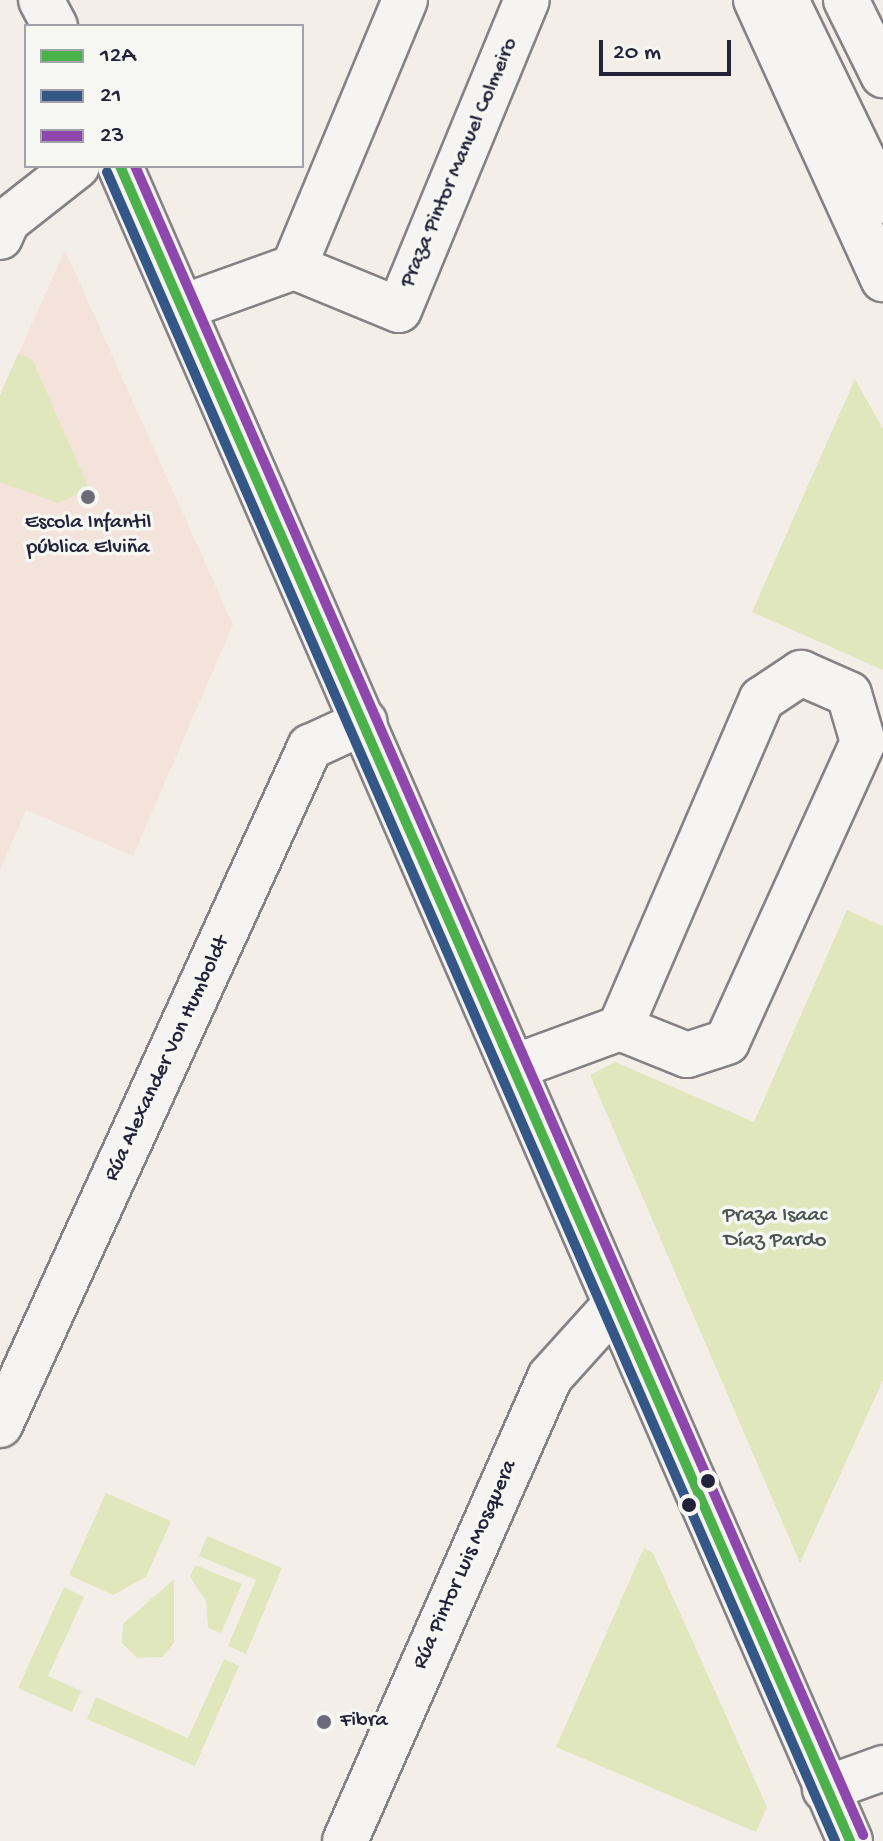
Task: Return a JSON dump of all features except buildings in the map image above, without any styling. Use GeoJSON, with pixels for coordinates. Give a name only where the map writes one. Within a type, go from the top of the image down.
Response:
{"type":"FeatureCollection","features":[{"type":"Feature","properties":{"kind":"main road"},"geometry":{"type":"LineString","coordinates":[[41,0],[54,24]]}},
{"type":"Feature","properties":{"kind":"main road"},"geometry":{"type":"LineString","coordinates":[[183,307],[294,267],[405,0]]}},
{"type":"Feature","properties":{"kind":"main road","name":"Praza Pintor Manuel Colmeiro"},"geometry":{"type":"LineString","coordinates":[[294,267],[399,310],[527,0]]}},
{"type":"Feature","properties":{"kind":"main road"},"geometry":{"type":"LineString","coordinates":[[756,0],[883,279]]}},
{"type":"Feature","properties":{"kind":"main road"},"geometry":{"type":"LineString","coordinates":[[786,0],[883,201]]}},
{"type":"Feature","properties":{"kind":"main road"},"geometry":{"type":"LineString","coordinates":[[846,0],[883,75]]}},
{"type":"Feature","properties":{"kind":"main road"},"geometry":{"type":"LineString","coordinates":[[2,226],[74,168]]}},
{"type":"Feature","properties":{"kind":"main road"},"geometry":{"type":"LineString","coordinates":[[121,168],[514,1067],[614,1306],[850,1841]]}},
{"type":"Feature","properties":{"kind":"main road"},"geometry":{"type":"LineString","coordinates":[[514,1067],[620,1028],[687,1055],[727,1042],[863,742],[849,694],[801,673],[762,699],[620,1028]]}},
{"type":"Feature","properties":{"kind":"main road","name":"Rúa Alexander Von Humboldt"},"geometry":{"type":"LineString","coordinates":[[0,1425],[310,747],[364,722]]}},
{"type":"Feature","properties":{"kind":"main road","name":"Rúa Pintor Luis Mosquera"},"geometry":{"type":"LineString","coordinates":[[345,1841],[550,1377],[614,1306]]}},
{"type":"Feature","properties":{"kind":"main road"},"geometry":{"type":"LineString","coordinates":[[825,1789],[883,1768]]}},
{"type":"Feature","properties":{"kind":"shaded area","name":"Escola Infantil pública Elviña"},"geometry":{"type":"Polygon","coordinates":[[[65,250],[233,625],[133,856],[26,810],[0,870],[0,395],[65,250]]]}},
{"type":"Feature","properties":{"kind":"green space"},"geometry":{"type":"Polygon","coordinates":[[[18,354],[32,359],[89,489],[58,503],[0,482],[0,395],[18,354]]]}},
{"type":"Feature","properties":{"kind":"green space"},"geometry":{"type":"Polygon","coordinates":[[[855,379],[883,429],[883,670],[752,612],[855,379]]]}},
{"type":"Feature","properties":{"kind":"green space","name":"Praza Isaac Díaz Pardo"},"geometry":{"type":"Polygon","coordinates":[[[847,910],[883,926],[883,1380],[800,1563],[590,1075],[615,1062],[754,1122],[847,910]]]}},
{"type":"Feature","properties":{"kind":"green space"},"geometry":{"type":"Polygon","coordinates":[[[106,1493],[171,1521],[146,1577],[113,1595],[69,1575],[106,1493]]]}},
{"type":"Feature","properties":{"kind":"green space"},"geometry":{"type":"Polygon","coordinates":[[[207,1536],[282,1568],[246,1654],[228,1646],[256,1580],[199,1556],[207,1536]]]}},
{"type":"Feature","properties":{"kind":"green space"},"geometry":{"type":"Polygon","coordinates":[[[644,1548],[653,1553],[767,1807],[756,1832],[556,1747],[644,1548]]]}},
{"type":"Feature","properties":{"kind":"green space"},"geometry":{"type":"Polygon","coordinates":[[[195,1565],[242,1584],[221,1633],[208,1628],[206,1601],[190,1577],[195,1565]]]}},
{"type":"Feature","properties":{"kind":"green space"},"geometry":{"type":"Polygon","coordinates":[[[174,1579],[174,1643],[162,1657],[137,1658],[122,1643],[123,1624],[174,1579]]]}},
{"type":"Feature","properties":{"kind":"green space"},"geometry":{"type":"Polygon","coordinates":[[[64,1587],[84,1597],[48,1676],[81,1691],[72,1712],[18,1688],[64,1587]]]}},
{"type":"Feature","properties":{"kind":"green space"},"geometry":{"type":"Polygon","coordinates":[[[224,1659],[239,1666],[195,1766],[87,1719],[96,1697],[188,1738],[224,1659]]]}},
{"type":"Feature","properties":{"kind":"transit line","name":"12A"},"geometry":{"type":"LineString","coordinates":[[121,168],[850,1841]]}},
{"type":"Feature","properties":{"kind":"transit line","name":"23"},"geometry":{"type":"LineString","coordinates":[[136,168],[863,1835]]}},
{"type":"Feature","properties":{"kind":"transit line","name":"21"},"geometry":{"type":"LineString","coordinates":[[107,172],[835,1841]]}},
{"type":"Feature","properties":{"kind":"place","name":"Escola Infantil pública Elviña"},"geometry":{"type":"Point","coordinates":[88,497]}},
{"type":"Feature","properties":{"kind":"place","name":"Fibra"},"geometry":{"type":"Point","coordinates":[324,1722]}}]}
